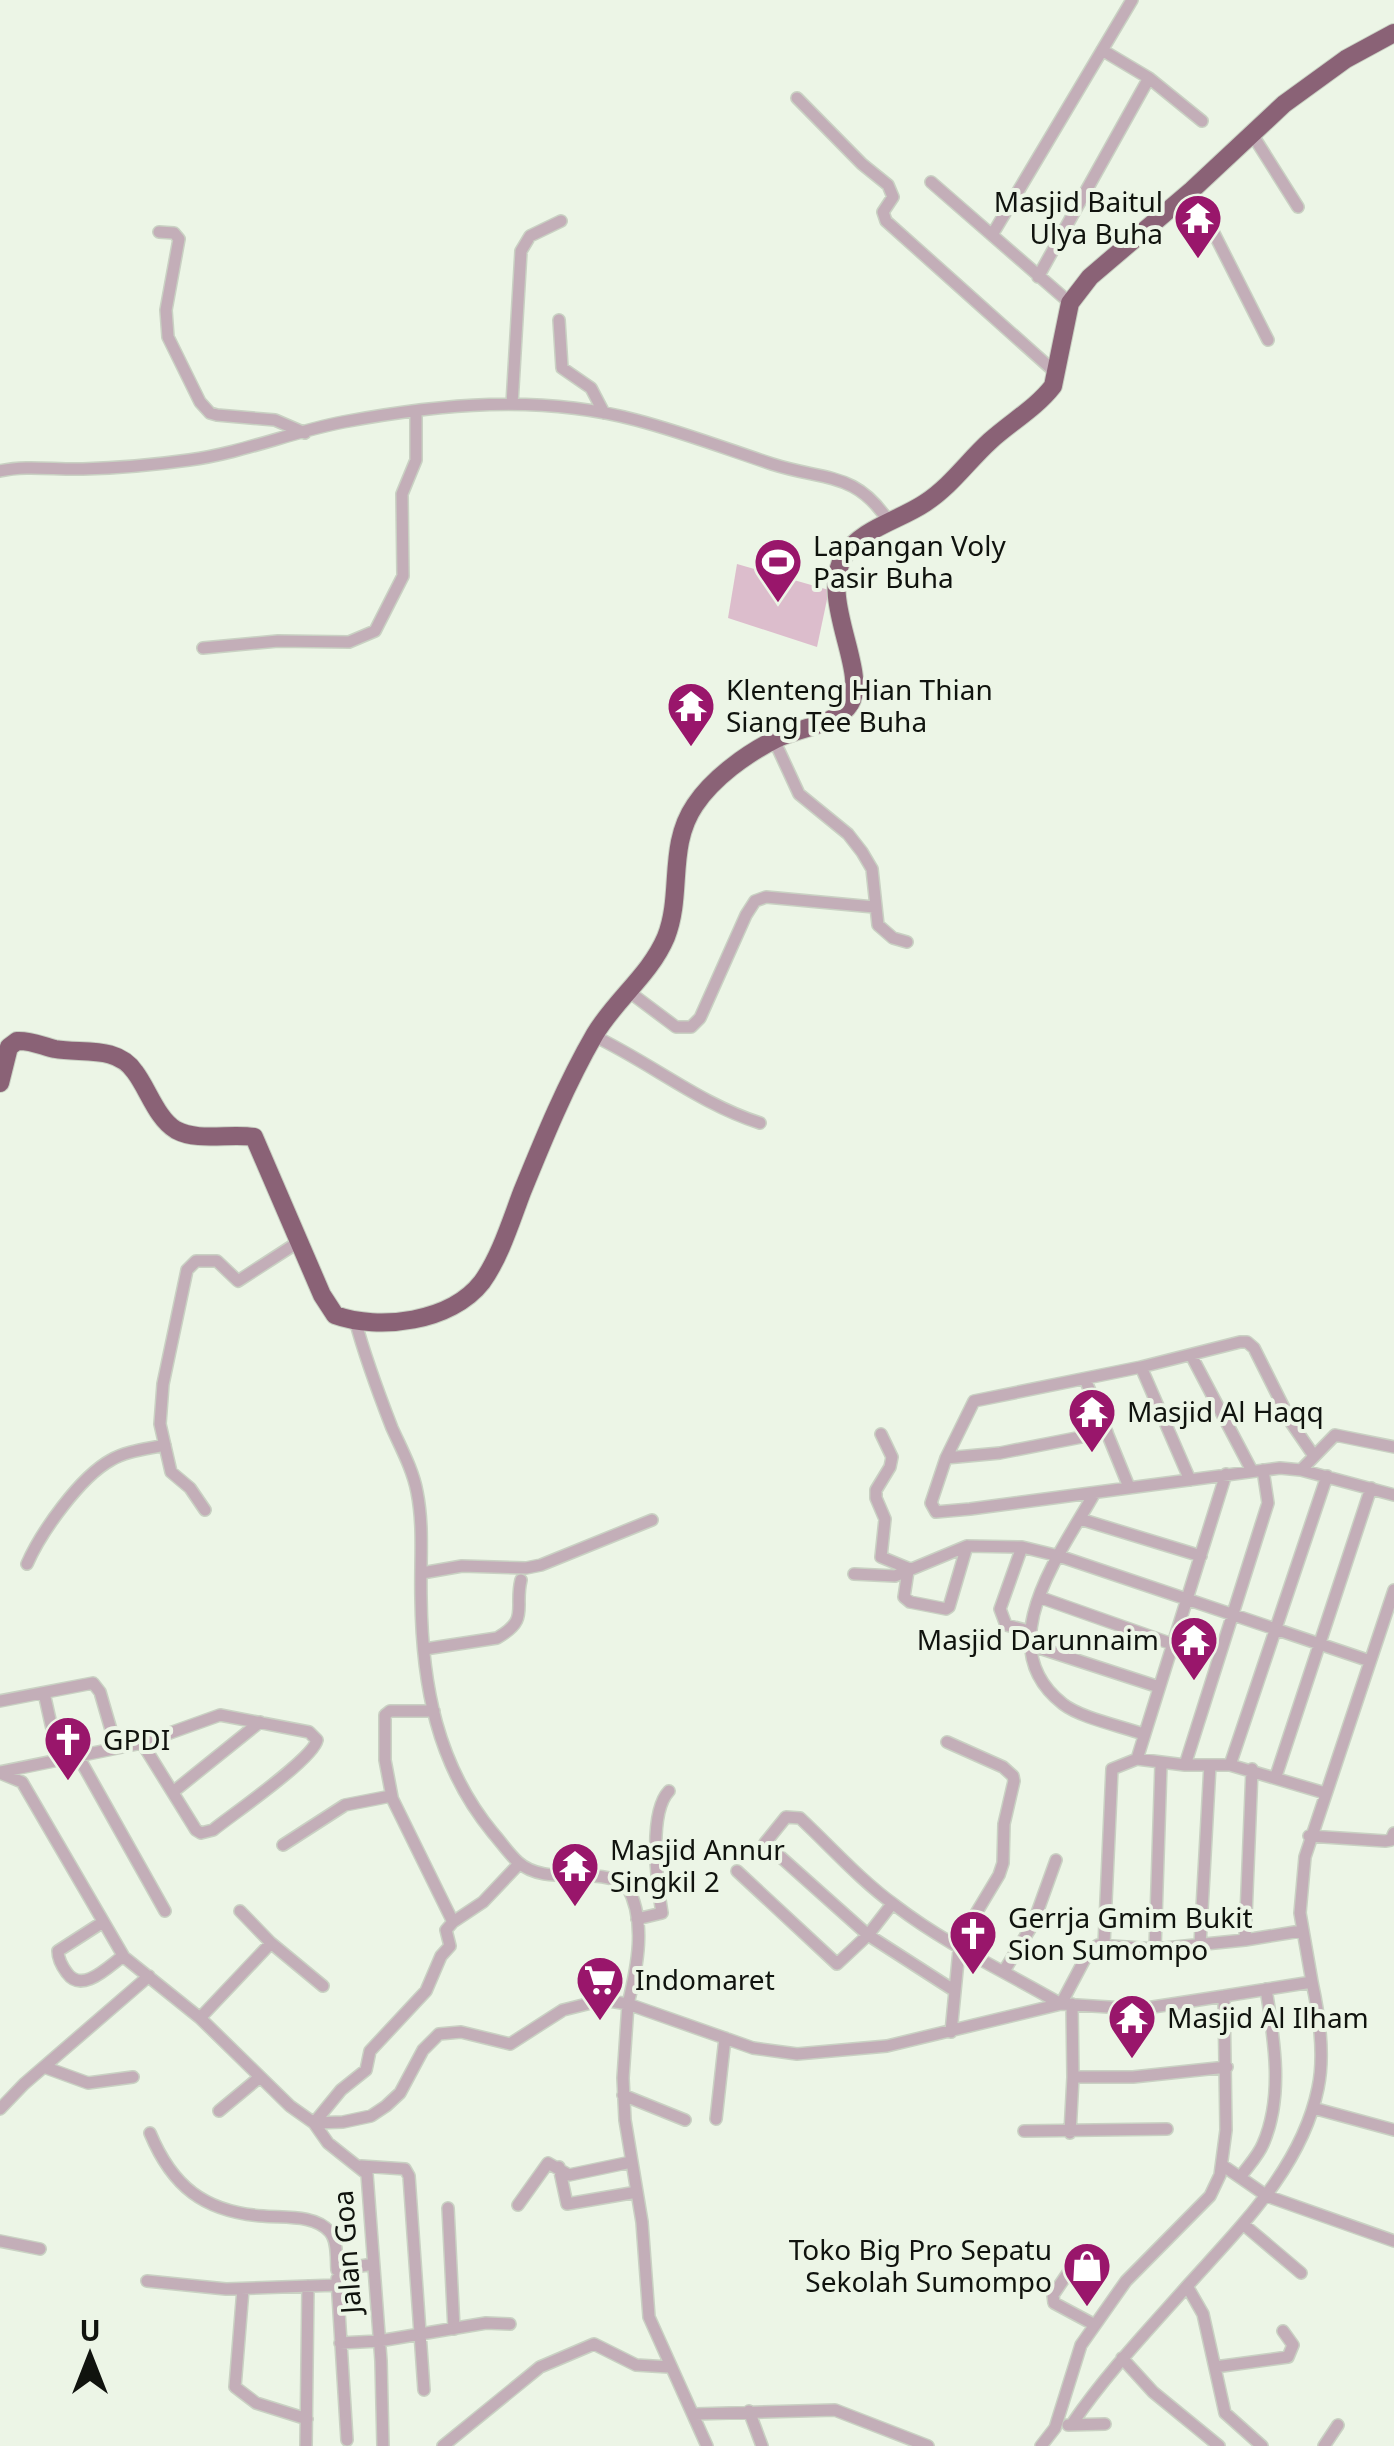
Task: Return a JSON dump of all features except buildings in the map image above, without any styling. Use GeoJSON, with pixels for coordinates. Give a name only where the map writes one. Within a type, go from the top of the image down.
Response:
{"type":"FeatureCollection","features":[{"type":"Feature","properties":{"kind":"highway"},"geometry":{"type":"LineString","coordinates":[[0,1084],[9,1048],[17,1041],[98,1052],[123,1059],[134,1069],[166,1122],[176,1130],[192,1135],[252,1136],[334,1314],[355,1320],[390,1321],[426,1316],[444,1310],[482,1282],[506,1234],[552,1118],[594,1036],[644,976],[666,938],[673,910],[678,846],[692,810],[722,776],[774,740],[834,718],[851,703],[854,683],[835,581],[845,554],[854,544],[924,504],[953,481],[991,440],[1045,396],[1053,386],[1070,303],[1090,278],[1314,81],[1394,33]]}},
{"type":"Feature","properties":{"kind":"street"},"geometry":{"type":"LineString","coordinates":[[992,235],[1132,0]]}},
{"type":"Feature","properties":{"kind":"street"},"geometry":{"type":"LineString","coordinates":[[1102,50],[1150,78],[1202,121]]}},
{"type":"Feature","properties":{"kind":"street"},"geometry":{"type":"LineString","coordinates":[[1038,278],[1150,78]]}},
{"type":"Feature","properties":{"kind":"street"},"geometry":{"type":"LineString","coordinates":[[798,98],[892,189],[893,198],[883,212],[886,220],[1056,373]]}},
{"type":"Feature","properties":{"kind":"street"},"geometry":{"type":"LineString","coordinates":[[1252,134],[1298,207]]}},
{"type":"Feature","properties":{"kind":"street"},"geometry":{"type":"LineString","coordinates":[[931,182],[1070,303]]}},
{"type":"Feature","properties":{"kind":"street"},"geometry":{"type":"LineString","coordinates":[[1192,190],[1268,340]]}},
{"type":"Feature","properties":{"kind":"street"},"geometry":{"type":"LineString","coordinates":[[512,404],[521,252],[530,236],[561,220]]}},
{"type":"Feature","properties":{"kind":"street"},"geometry":{"type":"LineString","coordinates":[[159,232],[174,233],[179,239],[166,322],[180,364],[200,402],[217,415],[275,420],[305,433]]}},
{"type":"Feature","properties":{"kind":"street"},"geometry":{"type":"LineString","coordinates":[[559,320],[562,368],[591,388],[604,414]]}},
{"type":"Feature","properties":{"kind":"street"},"geometry":{"type":"LineString","coordinates":[[0,471],[150,465],[250,449],[339,423],[465,404],[512,404],[604,414],[850,483],[868,494],[889,522]]}},
{"type":"Feature","properties":{"kind":"street"},"geometry":{"type":"LineString","coordinates":[[203,648],[349,642],[374,632],[404,571],[402,494],[416,460],[416,411]]}},
{"type":"Feature","properties":{"kind":"street"},"geometry":{"type":"LineString","coordinates":[[774,740],[799,794],[848,834],[872,869],[878,925],[907,942]]}},
{"type":"Feature","properties":{"kind":"street"},"geometry":{"type":"LineString","coordinates":[[628,992],[676,1027],[691,1027],[700,1018],[755,901],[766,897],[874,907]]}},
{"type":"Feature","properties":{"kind":"street"},"geometry":{"type":"LineString","coordinates":[[594,1036],[634,1055],[706,1100],[760,1123]]}},
{"type":"Feature","properties":{"kind":"street"},"geometry":{"type":"LineString","coordinates":[[206,1510],[190,1488],[171,1472],[160,1424],[161,1394],[188,1268],[200,1260],[216,1261],[238,1281],[300,1240]]}},
{"type":"Feature","properties":{"kind":"street"},"geometry":{"type":"LineString","coordinates":[[355,1320],[369,1368],[417,1488],[423,1541],[425,1649],[442,1746],[470,1804],[519,1864],[532,1870],[608,1876],[620,1881],[631,1893],[637,1919],[637,1956],[628,2004],[624,2096],[642,2222],[649,2317],[706,2446]]}},
{"type":"Feature","properties":{"kind":"street"},"geometry":{"type":"LineString","coordinates":[[1314,1456],[1292,1424],[1251,1344],[1240,1342],[974,1401],[946,1458],[931,1497],[932,1506],[936,1512],[1258,1470],[1301,1470],[1394,1495]]}},
{"type":"Feature","properties":{"kind":"street"},"geometry":{"type":"LineString","coordinates":[[1184,1765],[1268,1503],[1258,1470],[1191,1355]]}},
{"type":"Feature","properties":{"kind":"street"},"geometry":{"type":"LineString","coordinates":[[1141,1367],[1190,1480]]}},
{"type":"Feature","properties":{"kind":"street"},"geometry":{"type":"LineString","coordinates":[[1085,1378],[1129,1487]]}},
{"type":"Feature","properties":{"kind":"street"},"geometry":{"type":"LineString","coordinates":[[946,1458],[1000,1453],[1106,1432]]}},
{"type":"Feature","properties":{"kind":"street"},"geometry":{"type":"LineString","coordinates":[[881,1434],[892,1457],[876,1490],[885,1518],[882,1557],[909,1570]]}},
{"type":"Feature","properties":{"kind":"street"},"geometry":{"type":"LineString","coordinates":[[1301,1470],[1335,1435],[1394,1447]]}},
{"type":"Feature","properties":{"kind":"street"},"geometry":{"type":"LineString","coordinates":[[27,1564],[56,1516],[101,1467],[115,1457],[164,1445]]}},
{"type":"Feature","properties":{"kind":"street"},"geometry":{"type":"LineString","coordinates":[[1137,1760],[1226,1474]]}},
{"type":"Feature","properties":{"kind":"street"},"geometry":{"type":"LineString","coordinates":[[1230,1765],[1327,1476]]}},
{"type":"Feature","properties":{"kind":"street"},"geometry":{"type":"LineString","coordinates":[[1276,1776],[1370,1488]]}},
{"type":"Feature","properties":{"kind":"street"},"geometry":{"type":"LineString","coordinates":[[1094,1494],[1039,1597],[1029,1638],[1036,1668],[1063,1704],[1143,1734]]}},
{"type":"Feature","properties":{"kind":"street"},"geometry":{"type":"LineString","coordinates":[[1080,1518],[1201,1556]]}},
{"type":"Feature","properties":{"kind":"street"},"geometry":{"type":"LineString","coordinates":[[422,1573],[462,1566],[541,1565],[652,1520]]}},
{"type":"Feature","properties":{"kind":"street"},"geometry":{"type":"LineString","coordinates":[[909,1570],[904,1597],[910,1602],[946,1609],[967,1546]]}},
{"type":"Feature","properties":{"kind":"street"},"geometry":{"type":"LineString","coordinates":[[854,1574],[886,1578],[967,1546],[1022,1546],[1370,1661]]}},
{"type":"Feature","properties":{"kind":"street"},"geometry":{"type":"LineString","coordinates":[[1022,1546],[1000,1609],[1006,1624],[1029,1638],[1159,1687]]}},
{"type":"Feature","properties":{"kind":"street"},"geometry":{"type":"LineString","coordinates":[[425,1649],[497,1638],[506,1632],[521,1614],[521,1580]]}},
{"type":"Feature","properties":{"kind":"street"},"geometry":{"type":"LineString","coordinates":[[1072,2424],[1122,2358],[1267,2196],[1314,2108],[1321,2071],[1312,1982],[1302,1931],[1300,1886],[1309,1836],[1394,1590]]}},
{"type":"Feature","properties":{"kind":"street"},"geometry":{"type":"LineString","coordinates":[[1039,1597],[1172,1644]]}},
{"type":"Feature","properties":{"kind":"street"},"geometry":{"type":"LineString","coordinates":[[0,1701],[93,1683],[116,1747]]}},
{"type":"Feature","properties":{"kind":"street"},"geometry":{"type":"LineString","coordinates":[[44,1693],[59,1760]]}},
{"type":"Feature","properties":{"kind":"street"},"geometry":{"type":"LineString","coordinates":[[434,1710],[390,1711],[385,1715],[385,1760],[392,1798],[454,1922]]}},
{"type":"Feature","properties":{"kind":"street"},"geometry":{"type":"LineString","coordinates":[[0,1772],[142,1743],[220,1715],[309,1732],[317,1740],[315,1749],[206,1833],[196,1830],[142,1743]]}},
{"type":"Feature","properties":{"kind":"street"},"geometry":{"type":"LineString","coordinates":[[173,1792],[260,1722]]}},
{"type":"Feature","properties":{"kind":"street"},"geometry":{"type":"LineString","coordinates":[[947,1742],[1003,1767],[1014,1781],[1004,1824],[1003,1864],[959,1948],[951,2032]]}},
{"type":"Feature","properties":{"kind":"street"},"geometry":{"type":"LineString","coordinates":[[78,1756],[165,1911]]}},
{"type":"Feature","properties":{"kind":"street"},"geometry":{"type":"LineString","coordinates":[[1104,1945],[1112,1769],[1137,1760],[1230,1765],[1326,1793]]}},
{"type":"Feature","properties":{"kind":"street"},"geometry":{"type":"LineString","coordinates":[[1155,1950],[1161,1764]]}},
{"type":"Feature","properties":{"kind":"street"},"geometry":{"type":"LineString","coordinates":[[1200,1945],[1210,1766]]}},
{"type":"Feature","properties":{"kind":"street"},"geometry":{"type":"LineString","coordinates":[[1245,1940],[1252,1769]]}},
{"type":"Feature","properties":{"kind":"street"},"geometry":{"type":"LineString","coordinates":[[0,1772],[22,1782],[104,1922],[123,1956],[90,1979],[72,1980],[58,1951],[104,1922]]}},
{"type":"Feature","properties":{"kind":"street"},"geometry":{"type":"LineString","coordinates":[[637,1919],[662,1913],[656,1863],[658,1817],[662,1798],[669,1791]]}},
{"type":"Feature","properties":{"kind":"street"},"geometry":{"type":"LineString","coordinates":[[283,1845],[345,1805],[382,1796],[392,1798]]}},
{"type":"Feature","properties":{"kind":"street"},"geometry":{"type":"LineString","coordinates":[[955,1991],[868,1935],[765,1842],[786,1817],[800,1818],[892,1904],[959,1948],[1066,2004]]}},
{"type":"Feature","properties":{"kind":"street"},"geometry":{"type":"LineString","coordinates":[[1309,1836],[1368,1841],[1393,1838]]}},
{"type":"Feature","properties":{"kind":"street"},"geometry":{"type":"LineString","coordinates":[[1004,1971],[1033,1924],[1056,1860]]}},
{"type":"Feature","properties":{"kind":"street"},"geometry":{"type":"LineString","coordinates":[[314,2123],[341,2090],[366,2070],[370,2050],[426,1990],[441,1956],[450,1946],[446,1930],[483,1902],[519,1864]]}},
{"type":"Feature","properties":{"kind":"street"},"geometry":{"type":"LineString","coordinates":[[737,1871],[833,1963],[841,1962],[868,1935],[892,1904]]}},
{"type":"Feature","properties":{"kind":"street"},"geometry":{"type":"LineString","coordinates":[[240,1911],[323,1986]]}},
{"type":"Feature","properties":{"kind":"street"},"geometry":{"type":"LineString","coordinates":[[1070,2133],[1073,2077],[1066,2004],[1092,1947],[1155,1950],[1302,1931]]}},
{"type":"Feature","properties":{"kind":"street"},"geometry":{"type":"LineString","coordinates":[[200,2018],[272,1942]]}},
{"type":"Feature","properties":{"kind":"street","name":"Jalan Goa"},"geometry":{"type":"LineString","coordinates":[[123,1956],[200,2018],[290,2106],[314,2123],[342,2158],[361,2166],[369,2183],[383,2446]]}},
{"type":"Feature","properties":{"kind":"street"},"geometry":{"type":"LineString","coordinates":[[0,2110],[149,1976]]}},
{"type":"Feature","properties":{"kind":"street"},"geometry":{"type":"LineString","coordinates":[[314,2123],[371,2116],[386,2106],[400,2093],[424,2050],[439,2034],[462,2032],[510,2044],[563,2010],[603,2000],[628,2004],[774,2052],[826,2053],[886,2046],[951,2032],[1007,2014],[1066,2004],[1140,2008],[1312,1982]]}},
{"type":"Feature","properties":{"kind":"street"},"geometry":{"type":"LineString","coordinates":[[1241,2176],[1261,2148],[1272,2112],[1275,2052],[1266,1989]]}},
{"type":"Feature","properties":{"kind":"street"},"geometry":{"type":"LineString","coordinates":[[1042,2446],[1054,2428],[1081,2345],[1126,2281],[1210,2196],[1222,2165],[1227,2067],[1224,1996]]}},
{"type":"Feature","properties":{"kind":"street"},"geometry":{"type":"LineString","coordinates":[[716,2120],[725,2038]]}},
{"type":"Feature","properties":{"kind":"street"},"geometry":{"type":"LineString","coordinates":[[44,2067],[88,2083],[133,2077]]}},
{"type":"Feature","properties":{"kind":"street"},"geometry":{"type":"LineString","coordinates":[[1073,2077],[1133,2078],[1227,2067]]}},
{"type":"Feature","properties":{"kind":"street"},"geometry":{"type":"LineString","coordinates":[[219,2112],[260,2076]]}},
{"type":"Feature","properties":{"kind":"street"},"geometry":{"type":"LineString","coordinates":[[624,2096],[685,2120]]}},
{"type":"Feature","properties":{"kind":"street"},"geometry":{"type":"LineString","coordinates":[[1314,2108],[1394,2130]]}},
{"type":"Feature","properties":{"kind":"street"},"geometry":{"type":"LineString","coordinates":[[1024,2132],[1167,2129]]}},
{"type":"Feature","properties":{"kind":"street","name":"Jalan Goa"},"geometry":{"type":"LineString","coordinates":[[150,2133],[173,2177],[193,2194],[237,2212],[304,2219],[332,2232],[336,2242],[347,2440]]}},
{"type":"Feature","properties":{"kind":"street"},"geometry":{"type":"LineString","coordinates":[[518,2205],[546,2164],[571,2175],[631,2162]]}},
{"type":"Feature","properties":{"kind":"street"},"geometry":{"type":"LineString","coordinates":[[1222,2165],[1267,2196],[1394,2241]]}},
{"type":"Feature","properties":{"kind":"street"},"geometry":{"type":"LineString","coordinates":[[361,2166],[399,2166],[409,2176],[424,2390]]}},
{"type":"Feature","properties":{"kind":"street"},"geometry":{"type":"LineString","coordinates":[[559,2167],[567,2204],[637,2192]]}},
{"type":"Feature","properties":{"kind":"street"},"geometry":{"type":"LineString","coordinates":[[448,2208],[454,2329]]}},
{"type":"Feature","properties":{"kind":"street"},"geometry":{"type":"LineString","coordinates":[[1244,2224],[1301,2272]]}},
{"type":"Feature","properties":{"kind":"street"},"geometry":{"type":"LineString","coordinates":[[0,2240],[40,2249]]}},
{"type":"Feature","properties":{"kind":"street"},"geometry":{"type":"LineString","coordinates":[[336,2270],[373,2264]]}},
{"type":"Feature","properties":{"kind":"street"},"geometry":{"type":"LineString","coordinates":[[1074,2264],[1052,2294],[1054,2303],[1095,2325]]}},
{"type":"Feature","properties":{"kind":"street"},"geometry":{"type":"LineString","coordinates":[[148,2281],[243,2288],[338,2285]]}},
{"type":"Feature","properties":{"kind":"street"},"geometry":{"type":"LineString","coordinates":[[306,2446],[308,2286]]}},
{"type":"Feature","properties":{"kind":"street"},"geometry":{"type":"LineString","coordinates":[[1187,2286],[1203,2314],[1225,2414],[1262,2446]]}},
{"type":"Feature","properties":{"kind":"street"},"geometry":{"type":"LineString","coordinates":[[243,2288],[234,2387],[256,2403],[307,2420]]}},
{"type":"Feature","properties":{"kind":"street"},"geometry":{"type":"LineString","coordinates":[[378,2341],[486,2323],[510,2324]]}},
{"type":"Feature","properties":{"kind":"street"},"geometry":{"type":"LineString","coordinates":[[1214,2367],[1288,2356],[1293,2344],[1283,2330]]}},
{"type":"Feature","properties":{"kind":"street","name":"Jalan Goa"},"geometry":{"type":"LineString","coordinates":[[340,2343],[378,2341]]}},
{"type":"Feature","properties":{"kind":"street"},"geometry":{"type":"LineString","coordinates":[[443,2446],[540,2367],[594,2344],[636,2366],[669,2367]]}},
{"type":"Feature","properties":{"kind":"street"},"geometry":{"type":"LineString","coordinates":[[1122,2358],[1153,2392],[1219,2446]]}},
{"type":"Feature","properties":{"kind":"street"},"geometry":{"type":"LineString","coordinates":[[750,2410],[762,2446]]}},
{"type":"Feature","properties":{"kind":"street"},"geometry":{"type":"LineString","coordinates":[[695,2414],[835,2410],[928,2446]]}},
{"type":"Feature","properties":{"kind":"street"},"geometry":{"type":"LineString","coordinates":[[1054,2428],[1105,2424]]}},
{"type":"Feature","properties":{"kind":"street"},"geometry":{"type":"LineString","coordinates":[[1324,2446],[1338,2424]]}},
{"type":"Feature","properties":{"kind":"shaded area","name":"Lapangan Voly Pasir Buha"},"geometry":{"type":"Polygon","coordinates":[[[737,564],[829,590],[817,647],[728,618],[737,564]]]}},
{"type":"Feature","properties":{"kind":"place","name":"Masjid Baitul Ulya Buha"},"geometry":{"type":"Point","coordinates":[1198,260]}},
{"type":"Feature","properties":{"kind":"place","name":"Lapangan Voly Pasir Buha"},"geometry":{"type":"Point","coordinates":[778,604]}},
{"type":"Feature","properties":{"kind":"place","name":"Klenteng Hian Thian Siang Tee Buha"},"geometry":{"type":"Point","coordinates":[691,748]}},
{"type":"Feature","properties":{"kind":"place","name":"Masjid Al Haqq"},"geometry":{"type":"Point","coordinates":[1092,1454]}},
{"type":"Feature","properties":{"kind":"place","name":"Masjid Darunnaim"},"geometry":{"type":"Point","coordinates":[1194,1682]}},
{"type":"Feature","properties":{"kind":"place","name":"GPDI"},"geometry":{"type":"Point","coordinates":[68,1782]}},
{"type":"Feature","properties":{"kind":"place","name":"Masjid Annur Singkil 2"},"geometry":{"type":"Point","coordinates":[575,1908]}},
{"type":"Feature","properties":{"kind":"place","name":"Gerrja Gmim Bukit Sion Sumompo"},"geometry":{"type":"Point","coordinates":[973,1976]}},
{"type":"Feature","properties":{"kind":"place","name":"Indomaret"},"geometry":{"type":"Point","coordinates":[600,2022]}},
{"type":"Feature","properties":{"kind":"place","name":"Masjid Al Ilham"},"geometry":{"type":"Point","coordinates":[1132,2060]}},
{"type":"Feature","properties":{"kind":"place","name":"Toko Big Pro Sepatu Sekolah Sumompo"},"geometry":{"type":"Point","coordinates":[1087,2308]}}]}
